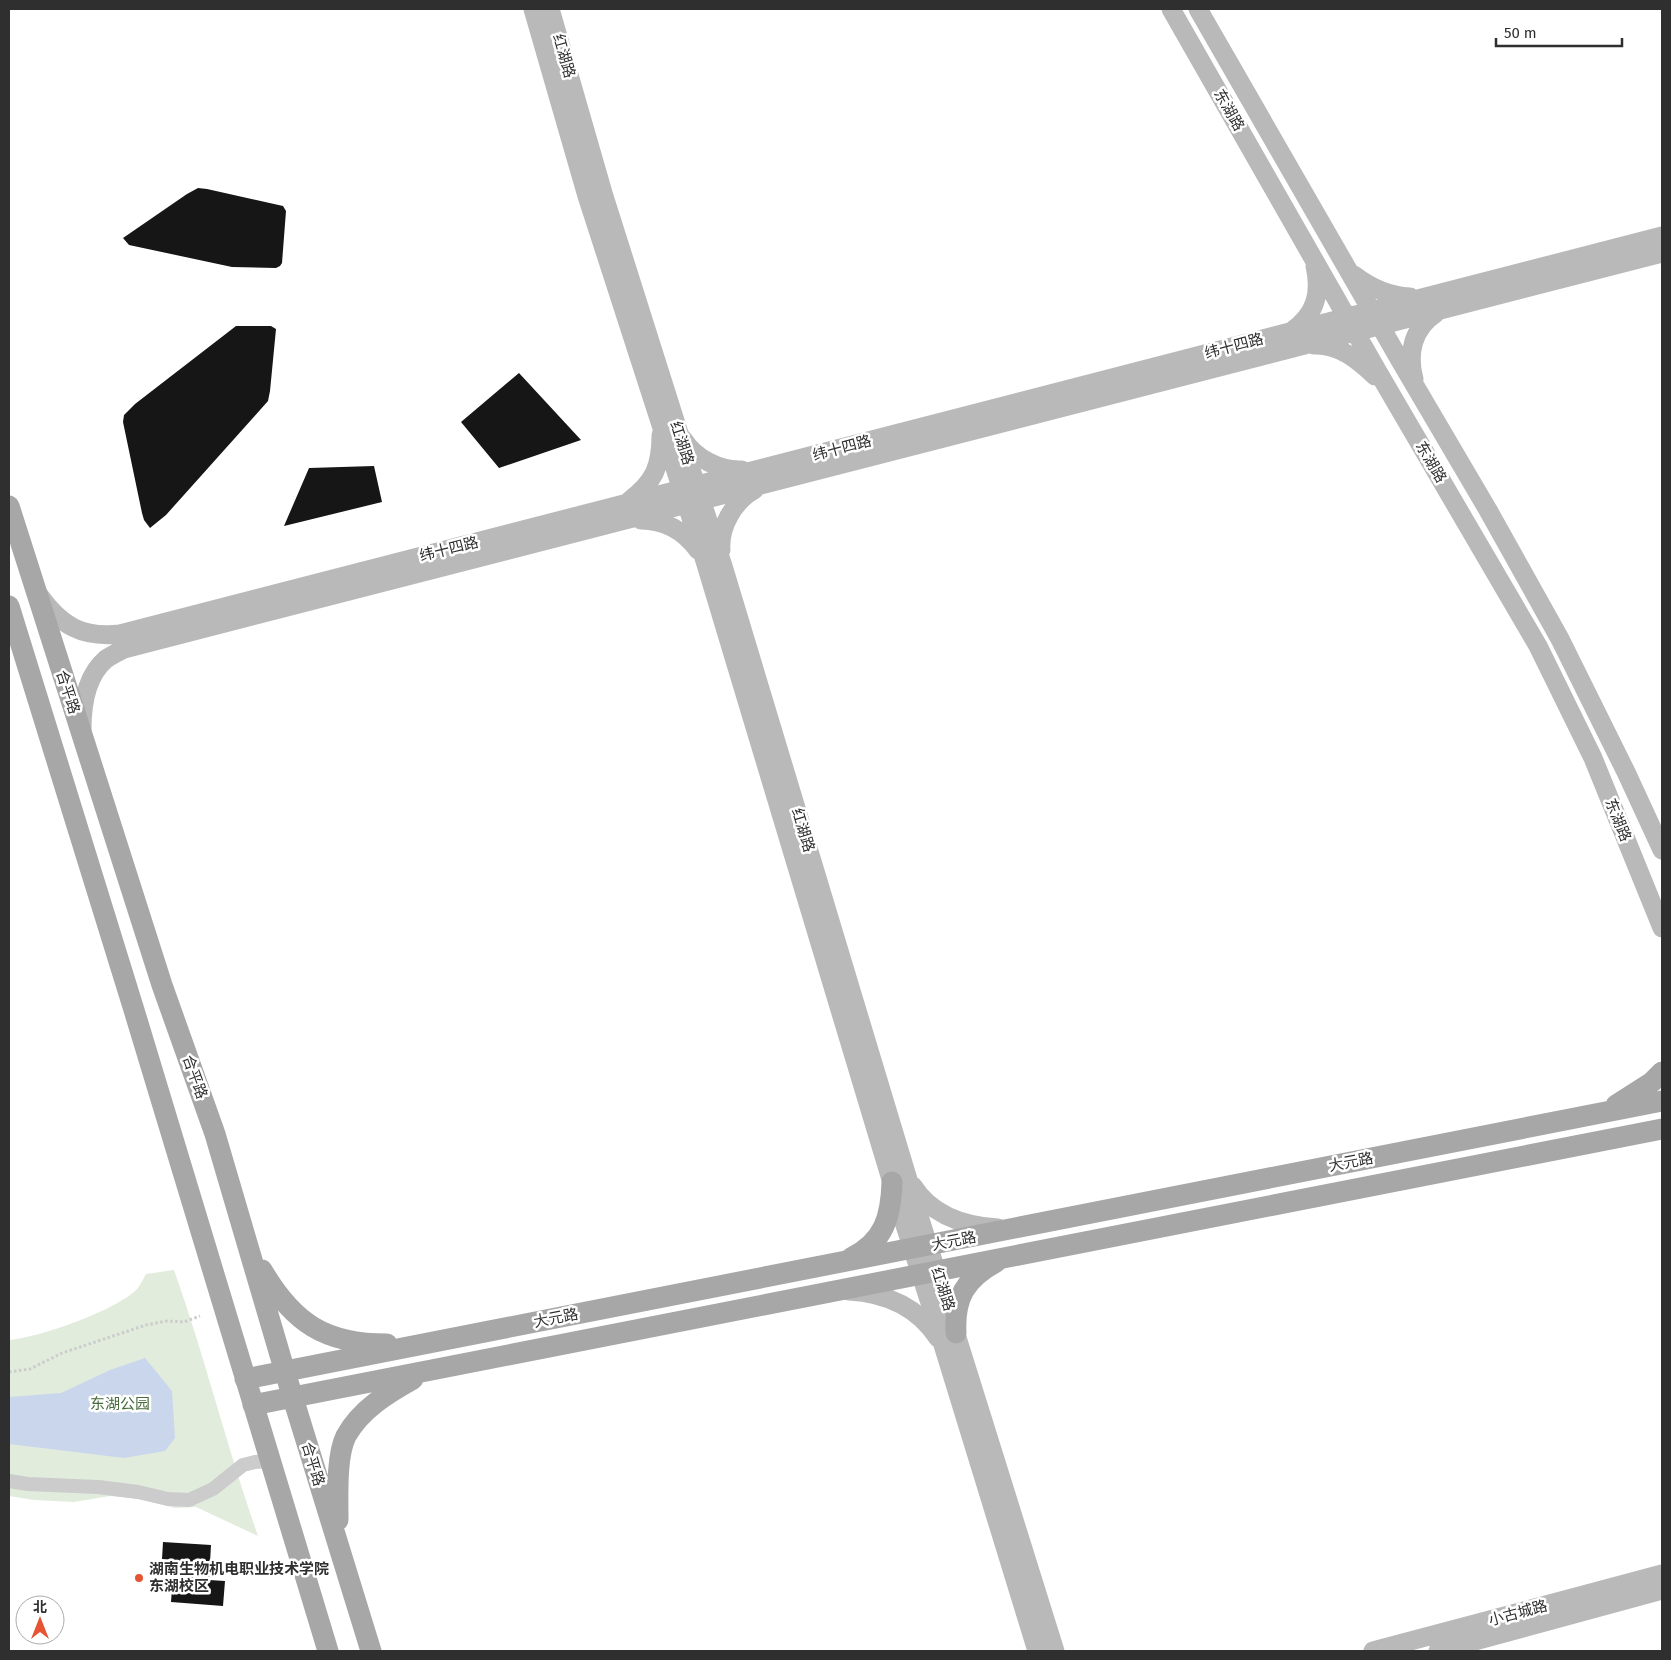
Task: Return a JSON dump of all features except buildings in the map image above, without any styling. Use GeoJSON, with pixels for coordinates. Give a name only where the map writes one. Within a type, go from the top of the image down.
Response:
{"type":"FeatureCollection","features":[{"type":"Feature","properties":{"kind":"main road","name":"红湖路"},"geometry":{"type":"LineString","coordinates":[[533,9],[587,196],[659,417],[723,566],[900,1180]]}},
{"type":"Feature","properties":{"kind":"main road","name":"红湖路"},"geometry":{"type":"LineString","coordinates":[[550,9],[603,193],[678,430],[705,561],[950,1340],[1055,1651]]}},
{"type":"Feature","properties":{"kind":"main road","name":"东湖路"},"geometry":{"type":"LineString","coordinates":[[1171,9],[1351,325],[1538,646],[1593,758],[1662,928]]}},
{"type":"Feature","properties":{"kind":"main road","name":"东湖路"},"geometry":{"type":"LineString","coordinates":[[1198,9],[1488,510],[1560,639],[1626,772],[1662,850]]}},
{"type":"Feature","properties":{"kind":"main road","name":"纬十四路"},"geometry":{"type":"LineString","coordinates":[[1436,304],[1662,236]]}},
{"type":"Feature","properties":{"kind":"main road","name":"纬十四路"},"geometry":{"type":"LineString","coordinates":[[35,590],[58,617],[72,628],[102,636],[120,634],[625,512],[1436,304],[1662,254]]}},
{"type":"Feature","properties":{"kind":"main road"},"geometry":{"type":"LineString","coordinates":[[1313,257],[1318,287],[1316,303],[1302,324],[1296,339],[1339,349],[1364,365],[1387,387]]}},
{"type":"Feature","properties":{"kind":"main road"},"geometry":{"type":"LineString","coordinates":[[1348,270],[1375,290],[1436,304],[1428,318],[1420,326],[1412,348],[1411,363],[1418,392]]}},
{"type":"Feature","properties":{"kind":"main road"},"geometry":{"type":"LineString","coordinates":[[659,417],[661,451],[658,466],[652,479],[625,512],[670,525],[686,536],[705,561]]}},
{"type":"Feature","properties":{"kind":"main road"},"geometry":{"type":"LineString","coordinates":[[678,430],[694,452],[706,461],[720,467],[762,477],[739,502],[723,528],[721,546],[723,566]]}},
{"type":"Feature","properties":{"kind":"main road","name":"合平路"},"geometry":{"type":"LineString","coordinates":[[9,506],[162,985],[215,1134],[285,1372],[371,1651]]}},
{"type":"Feature","properties":{"kind":"main road","name":"纬十四路"},"geometry":{"type":"LineString","coordinates":[[82,738],[84,698],[92,676],[105,660],[124,649],[625,512]]}},
{"type":"Feature","properties":{"kind":"main road","name":"合平路"},"geometry":{"type":"LineString","coordinates":[[9,606],[134,1010],[328,1651]]}},
{"type":"Feature","properties":{"kind":"main road"},"geometry":{"type":"LineString","coordinates":[[1604,1112],[1652,1082],[1662,1072]]}},
{"type":"Feature","properties":{"kind":"main road","name":"大元路"},"geometry":{"type":"LineString","coordinates":[[246,1380],[1662,1101]]}},
{"type":"Feature","properties":{"kind":"main road","name":"大元路"},"geometry":{"type":"LineString","coordinates":[[253,1405],[1662,1129]]}},
{"type":"Feature","properties":{"kind":"main road"},"geometry":{"type":"LineString","coordinates":[[1609,1139],[1662,1141]]}},
{"type":"Feature","properties":{"kind":"main road"},"geometry":{"type":"LineString","coordinates":[[842,1262],[863,1251],[879,1235],[887,1220],[900,1180],[925,1202],[954,1220],[976,1226],[1015,1228]]}},
{"type":"Feature","properties":{"kind":"main road"},"geometry":{"type":"LineString","coordinates":[[248,1247],[284,1303],[306,1322],[327,1336],[378,1344],[422,1345]]}},
{"type":"Feature","properties":{"kind":"main road"},"geometry":{"type":"LineString","coordinates":[[838,1291],[874,1294],[891,1299],[909,1308],[932,1329],[950,1340],[960,1297],[968,1284],[981,1271],[1013,1256]]}},
{"type":"Feature","properties":{"kind":"main road","name":"红湖路"},"geometry":{"type":"LineString","coordinates":[[950,1340],[1037,1651]]}},
{"type":"Feature","properties":{"kind":"main road"},"geometry":{"type":"LineString","coordinates":[[337,1540],[340,1462],[346,1437],[359,1418],[378,1400],[429,1371]]}},
{"type":"Feature","properties":{"kind":"main road","name":"小古城路"},"geometry":{"type":"LineString","coordinates":[[1373,1651],[1662,1574]]}},
{"type":"Feature","properties":{"kind":"main road","name":"小古城路"},"geometry":{"type":"LineString","coordinates":[[1438,1651],[1662,1590]]}},
{"type":"Feature","properties":{"kind":"street"},"geometry":{"type":"LineString","coordinates":[[9,1481],[28,1484],[98,1487],[138,1492],[168,1499],[189,1500],[213,1489],[244,1465],[270,1461]]}},
{"type":"Feature","properties":{"kind":"path"},"geometry":{"type":"LineString","coordinates":[[9,1372],[30,1369],[62,1353],[146,1325],[167,1321],[184,1322],[200,1316]]}},
{"type":"Feature","properties":{"kind":"green space","name":"东湖公园"},"geometry":{"type":"Polygon","coordinates":[[[174,1270],[258,1536],[196,1507],[175,1508],[141,1499],[110,1496],[74,1502],[34,1500],[9,1496],[9,1340],[39,1334],[96,1314],[128,1296],[138,1288],[146,1274],[174,1270]]]}},
{"type":"Feature","properties":{"kind":"water"},"geometry":{"type":"Polygon","coordinates":[[[145,1358],[172,1391],[175,1438],[165,1451],[124,1458],[9,1444],[9,1397],[61,1393],[110,1370],[145,1358]]]}},
{"type":"Feature","properties":{"kind":"place","name":"湖南生物机电职业技术学院 东湖校区"},"geometry":{"type":"Point","coordinates":[139,1578]}}]}
